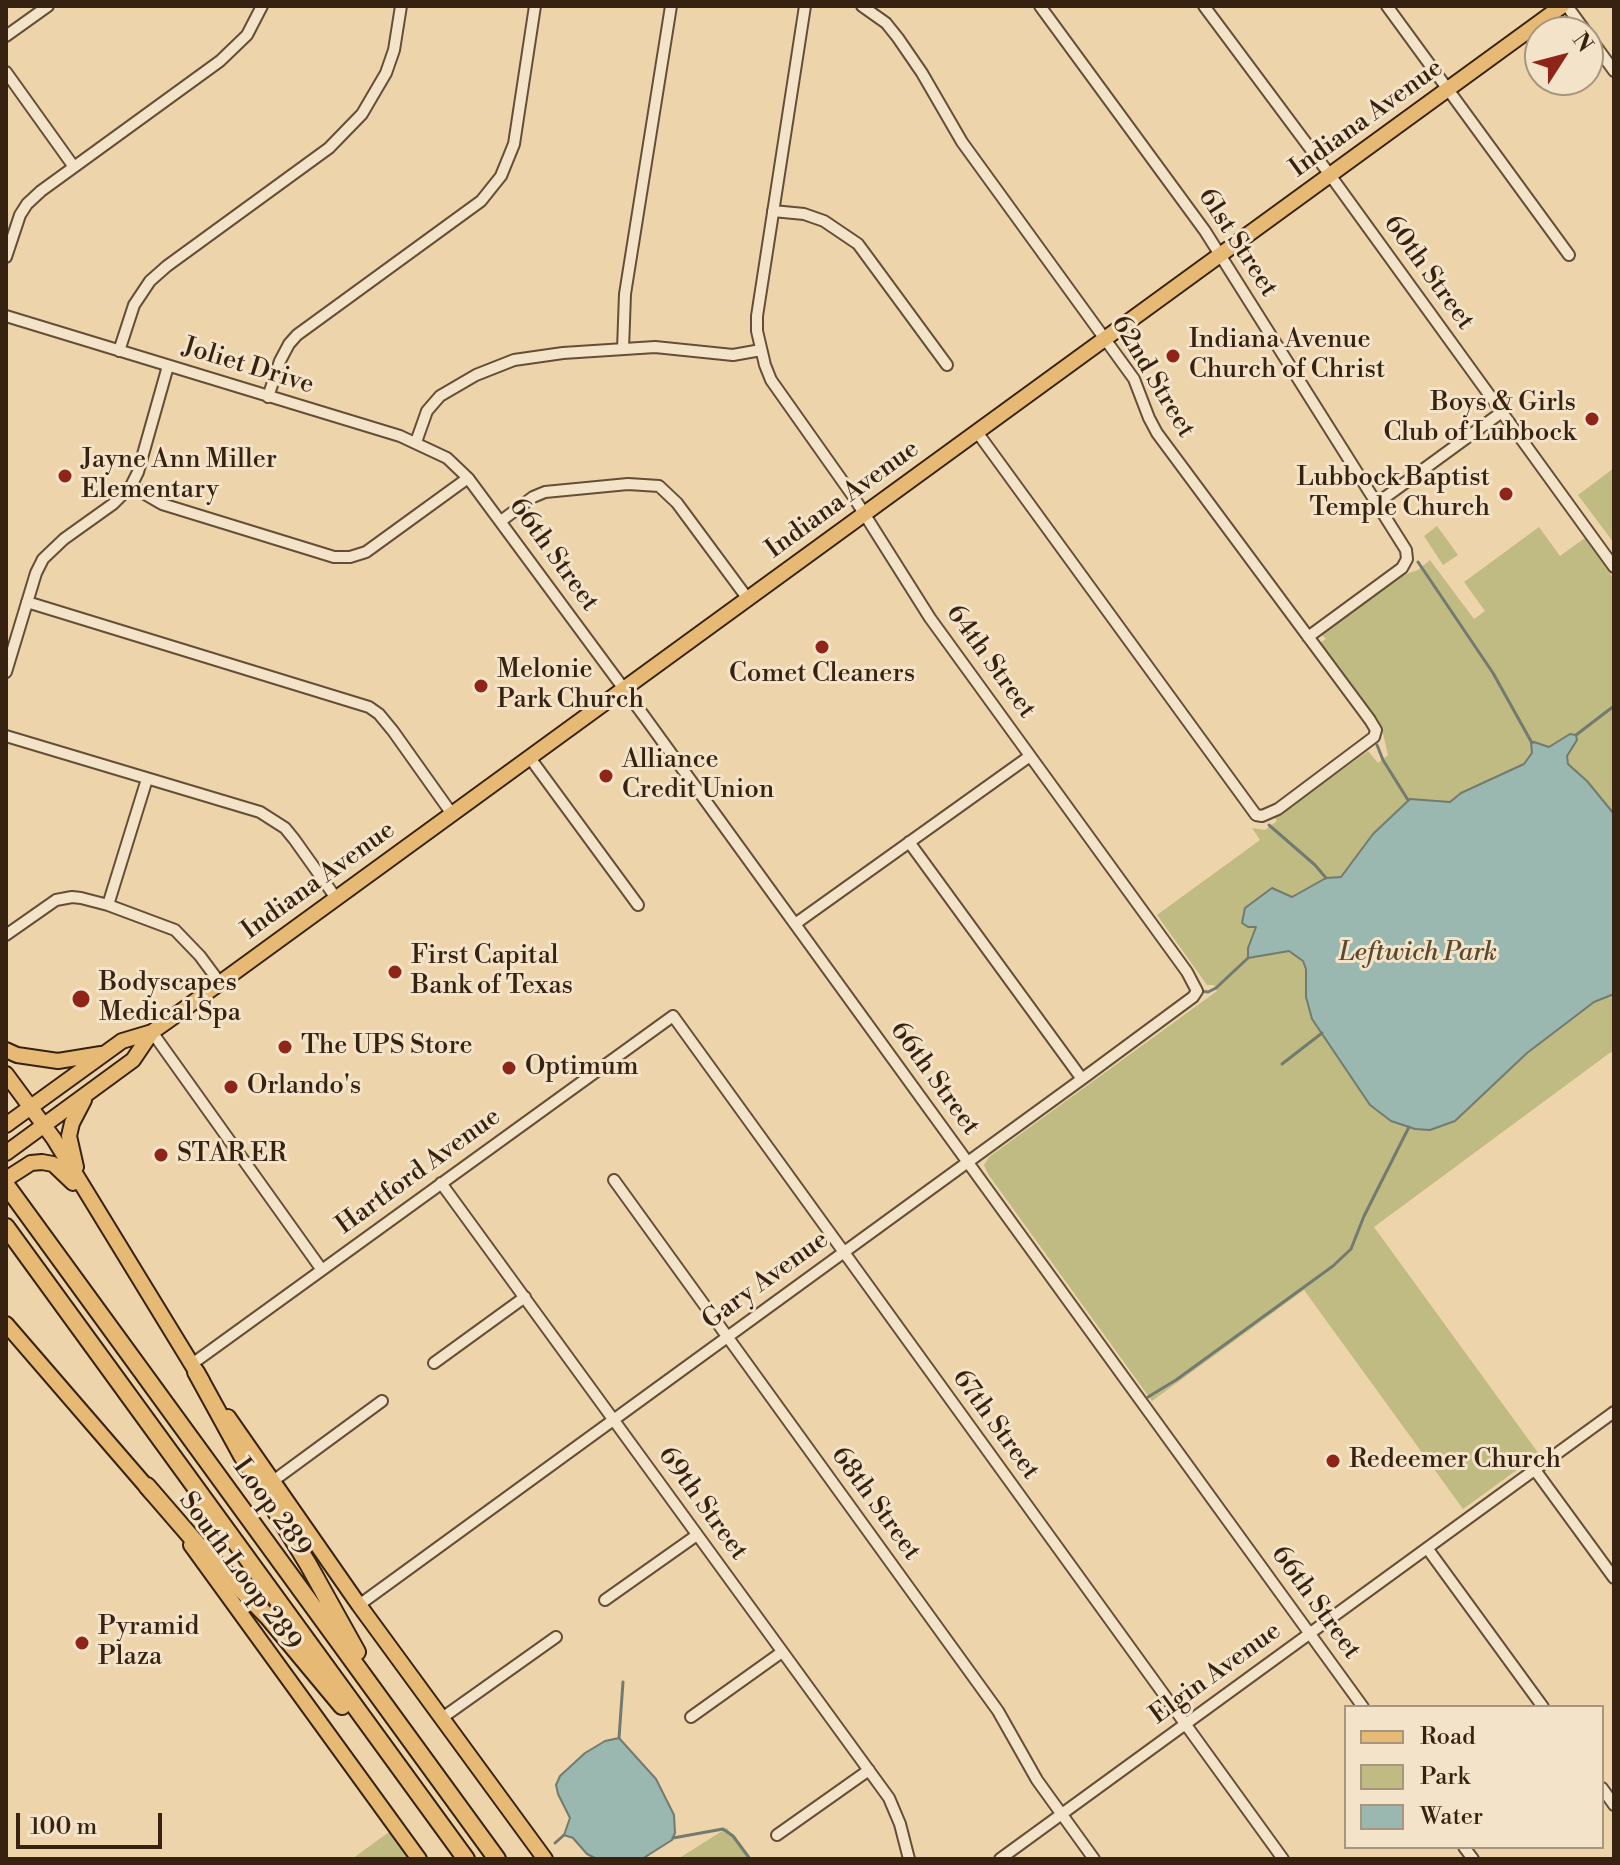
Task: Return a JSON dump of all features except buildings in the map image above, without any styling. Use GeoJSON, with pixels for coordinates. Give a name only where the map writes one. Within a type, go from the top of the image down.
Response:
{"type":"FeatureCollection","features":[{"type":"Feature","properties":{"kind":"highway","name":"Loop 289"},"geometry":{"type":"LineString","coordinates":[[8,1186],[497,1859]]}},
{"type":"Feature","properties":{"kind":"highway","name":"Loop 289"},"geometry":{"type":"LineString","coordinates":[[6,1227],[466,1859]]}},
{"type":"Feature","properties":{"kind":"highway"},"geometry":{"type":"LineString","coordinates":[[194,1368],[388,1709]]}},
{"type":"Feature","properties":{"kind":"highway"},"geometry":{"type":"LineString","coordinates":[[147,1486],[198,1545],[268,1617],[466,1859]]}},
{"type":"Feature","properties":{"kind":"main road","name":"Indiana Avenue"},"geometry":{"type":"LineString","coordinates":[[6,1125],[122,1041],[152,1032],[1564,6]]}},
{"type":"Feature","properties":{"kind":"main road","name":"Indiana Avenue"},"geometry":{"type":"LineString","coordinates":[[6,1153],[133,1060],[152,1032]]}},
{"type":"Feature","properties":{"kind":"main road"},"geometry":{"type":"LineString","coordinates":[[6,1050],[17,1055],[58,1061],[105,1054]]}},
{"type":"Feature","properties":{"kind":"main road"},"geometry":{"type":"LineString","coordinates":[[6,1074],[44,1125],[194,1368],[359,1605],[545,1859]]}},
{"type":"Feature","properties":{"kind":"main road"},"geometry":{"type":"LineString","coordinates":[[87,1197],[69,1136],[77,1110],[88,1095]]}},
{"type":"Feature","properties":{"kind":"main road"},"geometry":{"type":"LineString","coordinates":[[8,1186],[31,1163],[42,1162],[53,1164],[87,1197]]}},
{"type":"Feature","properties":{"kind":"main road","name":"South Loop 289"},"geometry":{"type":"LineString","coordinates":[[6,1324],[147,1486],[419,1859]]}},
{"type":"Feature","properties":{"kind":"street"},"geometry":{"type":"LineString","coordinates":[[6,36],[48,6]]}},
{"type":"Feature","properties":{"kind":"street"},"geometry":{"type":"LineString","coordinates":[[6,257],[20,215],[27,204],[220,61],[247,35],[262,6]]}},
{"type":"Feature","properties":{"kind":"street"},"geometry":{"type":"LineString","coordinates":[[119,351],[134,305],[150,281],[329,148],[362,114],[386,73],[394,50],[401,6]]}},
{"type":"Feature","properties":{"kind":"street"},"geometry":{"type":"LineString","coordinates":[[268,397],[280,361],[297,335],[481,201],[501,176],[514,144],[535,6]]}},
{"type":"Feature","properties":{"kind":"street"},"geometry":{"type":"LineString","coordinates":[[623,349],[625,294],[671,6]]}},
{"type":"Feature","properties":{"kind":"street","name":"64th Street"},"geometry":{"type":"LineString","coordinates":[[805,6],[757,316],[761,350],[771,380],[865,514],[930,618],[1187,972],[1197,991]]}},
{"type":"Feature","properties":{"kind":"street","name":"62nd Street"},"geometry":{"type":"LineString","coordinates":[[862,6],[886,23],[898,38],[962,142],[1134,379],[1157,433],[1370,720],[1375,734],[1366,744],[1278,809],[1259,815],[1242,799],[977,432]]}},
{"type":"Feature","properties":{"kind":"street","name":"61st Street"},"geometry":{"type":"LineString","coordinates":[[1040,6],[1205,231],[1406,550],[1407,559],[1402,568],[1308,637]]}},
{"type":"Feature","properties":{"kind":"street","name":"60th Street"},"geometry":{"type":"LineString","coordinates":[[1204,6],[1614,567]]}},
{"type":"Feature","properties":{"kind":"street"},"geometry":{"type":"LineString","coordinates":[[1387,6],[1569,255]]}},
{"type":"Feature","properties":{"kind":"street"},"geometry":{"type":"LineString","coordinates":[[6,72],[74,167]]}},
{"type":"Feature","properties":{"kind":"street"},"geometry":{"type":"LineString","coordinates":[[773,211],[804,214],[824,221],[858,244],[947,365]]}},
{"type":"Feature","properties":{"kind":"street","name":"Joliet Drive"},"geometry":{"type":"LineString","coordinates":[[6,316],[416,442],[447,458],[468,478]]}},
{"type":"Feature","properties":{"kind":"street"},"geometry":{"type":"LineString","coordinates":[[416,442],[433,403],[476,375],[514,360],[623,349],[675,348],[733,355],[761,350]]}},
{"type":"Feature","properties":{"kind":"street"},"geometry":{"type":"LineString","coordinates":[[6,672],[43,559],[131,486],[138,472],[168,366]]}},
{"type":"Feature","properties":{"kind":"street"},"geometry":{"type":"LineString","coordinates":[[1376,504],[1502,412]]}},
{"type":"Feature","properties":{"kind":"street"},"geometry":{"type":"LineString","coordinates":[[131,486],[162,504],[334,557],[350,557],[366,552],[468,478]]}},
{"type":"Feature","properties":{"kind":"street","name":"66th Street"},"geometry":{"type":"LineString","coordinates":[[468,478],[1362,1705]]}},
{"type":"Feature","properties":{"kind":"street"},"geometry":{"type":"LineString","coordinates":[[501,521],[533,497],[545,492],[662,481],[748,599]]}},
{"type":"Feature","properties":{"kind":"street"},"geometry":{"type":"LineString","coordinates":[[27,602],[369,707],[393,731],[452,814]]}},
{"type":"Feature","properties":{"kind":"street"},"geometry":{"type":"LineString","coordinates":[[6,736],[260,812],[273,819],[294,839],[336,898]]}},
{"type":"Feature","properties":{"kind":"street"},"geometry":{"type":"LineString","coordinates":[[795,924],[1030,756]]}},
{"type":"Feature","properties":{"kind":"street"},"geometry":{"type":"LineString","coordinates":[[530,758],[638,905]]}},
{"type":"Feature","properties":{"kind":"street"},"geometry":{"type":"LineString","coordinates":[[108,905],[147,779]]}},
{"type":"Feature","properties":{"kind":"street"},"geometry":{"type":"LineString","coordinates":[[909,842],[1082,1079]]}},
{"type":"Feature","properties":{"kind":"street"},"geometry":{"type":"LineString","coordinates":[[6,935],[56,900],[72,897],[108,905],[175,930],[220,983]]}},
{"type":"Feature","properties":{"kind":"street","name":"Gary Avenue"},"geometry":{"type":"LineString","coordinates":[[359,1605],[1082,1079],[1197,991]]}},
{"type":"Feature","properties":{"kind":"street","name":"Hartford Avenue"},"geometry":{"type":"LineString","coordinates":[[194,1368],[322,1270],[673,1016]]}},
{"type":"Feature","properties":{"kind":"street","name":"67th Street"},"geometry":{"type":"LineString","coordinates":[[673,1016],[1283,1859]]}},
{"type":"Feature","properties":{"kind":"street"},"geometry":{"type":"LineString","coordinates":[[152,1032],[322,1270]]}},
{"type":"Feature","properties":{"kind":"street","name":"68th Street"},"geometry":{"type":"LineString","coordinates":[[614,1180],[998,1711],[1037,1780],[1094,1859]]}},
{"type":"Feature","properties":{"kind":"street","name":"69th Street"},"geometry":{"type":"LineString","coordinates":[[441,1183],[869,1770],[893,1806],[909,1859]]}},
{"type":"Feature","properties":{"kind":"street"},"geometry":{"type":"LineString","coordinates":[[434,1363],[525,1297]]}},
{"type":"Feature","properties":{"kind":"street"},"geometry":{"type":"LineString","coordinates":[[273,1481],[382,1401]]}},
{"type":"Feature","properties":{"kind":"street","name":"Elgin Avenue"},"geometry":{"type":"LineString","coordinates":[[1000,1859],[1614,1412]]}},
{"type":"Feature","properties":{"kind":"street"},"geometry":{"type":"LineString","coordinates":[[1535,1470],[1614,1578]]}},
{"type":"Feature","properties":{"kind":"street"},"geometry":{"type":"LineString","coordinates":[[605,1600],[697,1535]]}},
{"type":"Feature","properties":{"kind":"street"},"geometry":{"type":"LineString","coordinates":[[1427,1548],[1542,1705]]}},
{"type":"Feature","properties":{"kind":"street"},"geometry":{"type":"LineString","coordinates":[[442,1718],[556,1637]]}},
{"type":"Feature","properties":{"kind":"street"},"geometry":{"type":"LineString","coordinates":[[691,1717],[782,1652]]}},
{"type":"Feature","properties":{"kind":"street"},"geometry":{"type":"LineString","coordinates":[[777,1835],[869,1770]]}},
{"type":"Feature","properties":{"kind":"green space"},"geometry":{"type":"Polygon","coordinates":[[[1614,468],[1614,543],[1578,495],[1614,468]]]}},
{"type":"Feature","properties":{"kind":"green space"},"geometry":{"type":"Polygon","coordinates":[[[1437,526],[1458,555],[1443,565],[1424,536],[1437,526]]]}},
{"type":"Feature","properties":{"kind":"green space","name":"Leftwich Park"},"geometry":{"type":"Polygon","coordinates":[[[1539,527],[1560,556],[1585,538],[1614,579],[1614,1055],[1611,1052],[1374,1227],[1539,1454],[1463,1509],[1304,1290],[1152,1401],[984,1165],[989,1157],[1217,991],[1214,985],[1207,985],[1157,915],[1260,840],[1252,828],[1265,830],[1277,821],[1275,818],[1368,751],[1378,763],[1388,755],[1381,725],[1322,645],[1321,642],[1326,639],[1322,635],[1403,575],[1418,570],[1430,560],[1474,619],[1485,611],[1464,582],[1539,527]]]}},
{"type":"Feature","properties":{"kind":"green space"},"geometry":{"type":"Polygon","coordinates":[[[727,1828],[749,1859],[678,1859],[681,1857],[727,1828]]]}},
{"type":"Feature","properties":{"kind":"green space"},"geometry":{"type":"Polygon","coordinates":[[[389,1832],[408,1859],[352,1859],[389,1832]]]}},
{"type":"Feature","properties":{"kind":"water"},"geometry":{"type":"Polygon","coordinates":[[[1570,734],[1576,735],[1577,740],[1567,756],[1568,764],[1587,781],[1614,814],[1614,994],[1594,1002],[1527,1053],[1455,1121],[1430,1130],[1391,1121],[1370,1105],[1312,1019],[1306,997],[1303,961],[1289,951],[1248,958],[1248,948],[1256,927],[1242,923],[1245,908],[1272,888],[1292,897],[1326,878],[1341,877],[1373,834],[1410,799],[1450,802],[1461,793],[1524,764],[1532,753],[1531,743],[1549,747],[1570,734]]]}},
{"type":"Feature","properties":{"kind":"water"},"geometry":{"type":"Polygon","coordinates":[[[619,1738],[656,1779],[674,1815],[675,1833],[672,1840],[642,1859],[597,1859],[587,1854],[573,1838],[564,1835],[570,1818],[558,1794],[556,1785],[560,1776],[585,1753],[605,1741],[619,1738]]]}},
{"type":"Feature","properties":{"kind":"waterway"},"geometry":{"type":"LineString","coordinates":[[1418,562],[1493,673],[1532,743]]}},
{"type":"Feature","properties":{"kind":"waterway"},"geometry":{"type":"LineString","coordinates":[[1576,735],[1614,706]]}},
{"type":"Feature","properties":{"kind":"waterway"},"geometry":{"type":"LineString","coordinates":[[1377,745],[1408,800]]}},
{"type":"Feature","properties":{"kind":"waterway"},"geometry":{"type":"LineString","coordinates":[[1269,825],[1326,878]]}},
{"type":"Feature","properties":{"kind":"waterway"},"geometry":{"type":"LineString","coordinates":[[1200,991],[1208,992],[1216,988],[1248,958]]}},
{"type":"Feature","properties":{"kind":"waterway"},"geometry":{"type":"LineString","coordinates":[[1282,1064],[1322,1033]]}},
{"type":"Feature","properties":{"kind":"waterway"},"geometry":{"type":"LineString","coordinates":[[1148,1397],[1333,1266],[1351,1249],[1364,1216],[1409,1127]]}},
{"type":"Feature","properties":{"kind":"waterway"},"geometry":{"type":"LineString","coordinates":[[619,1738],[623,1682]]}},
{"type":"Feature","properties":{"kind":"waterway"},"geometry":{"type":"LineString","coordinates":[[673,1838],[723,1829],[733,1836],[750,1859]]}},
{"type":"Feature","properties":{"kind":"waterway"},"geometry":{"type":"LineString","coordinates":[[555,1843],[564,1835]]}},
{"type":"Feature","properties":{"kind":"place","name":"Indiana Avenue Church of Christ"},"geometry":{"type":"Point","coordinates":[1173,356]}},
{"type":"Feature","properties":{"kind":"place","name":"Boys & Girls Club of Lubbock"},"geometry":{"type":"Point","coordinates":[1592,419]}},
{"type":"Feature","properties":{"kind":"place","name":"Jayne Ann Miller Elementary"},"geometry":{"type":"Point","coordinates":[65,476]}},
{"type":"Feature","properties":{"kind":"place","name":"Lubbock Baptist Temple Church"},"geometry":{"type":"Point","coordinates":[1506,494]}},
{"type":"Feature","properties":{"kind":"place","name":"Comet Cleaners"},"geometry":{"type":"Point","coordinates":[822,647]}},
{"type":"Feature","properties":{"kind":"place","name":"Melonie Park Church"},"geometry":{"type":"Point","coordinates":[481,686]}},
{"type":"Feature","properties":{"kind":"place","name":"Alliance Credit Union"},"geometry":{"type":"Point","coordinates":[606,776]}},
{"type":"Feature","properties":{"kind":"place","name":"First Capital Bank of Texas"},"geometry":{"type":"Point","coordinates":[395,972]}},
{"type":"Feature","properties":{"kind":"place","name":"Bodyscapes Medical Spa"},"geometry":{"type":"Point","coordinates":[81,999]}},
{"type":"Feature","properties":{"kind":"place","name":"The UPS Store"},"geometry":{"type":"Point","coordinates":[285,1047]}},
{"type":"Feature","properties":{"kind":"place","name":"Optimum"},"geometry":{"type":"Point","coordinates":[509,1068]}},
{"type":"Feature","properties":{"kind":"place","name":"Orlando's"},"geometry":{"type":"Point","coordinates":[231,1087]}},
{"type":"Feature","properties":{"kind":"place","name":"STAR ER"},"geometry":{"type":"Point","coordinates":[161,1155]}},
{"type":"Feature","properties":{"kind":"place","name":"Redeemer Church"},"geometry":{"type":"Point","coordinates":[1333,1461]}},
{"type":"Feature","properties":{"kind":"place","name":"Pyramid Plaza"},"geometry":{"type":"Point","coordinates":[82,1643]}}]}
